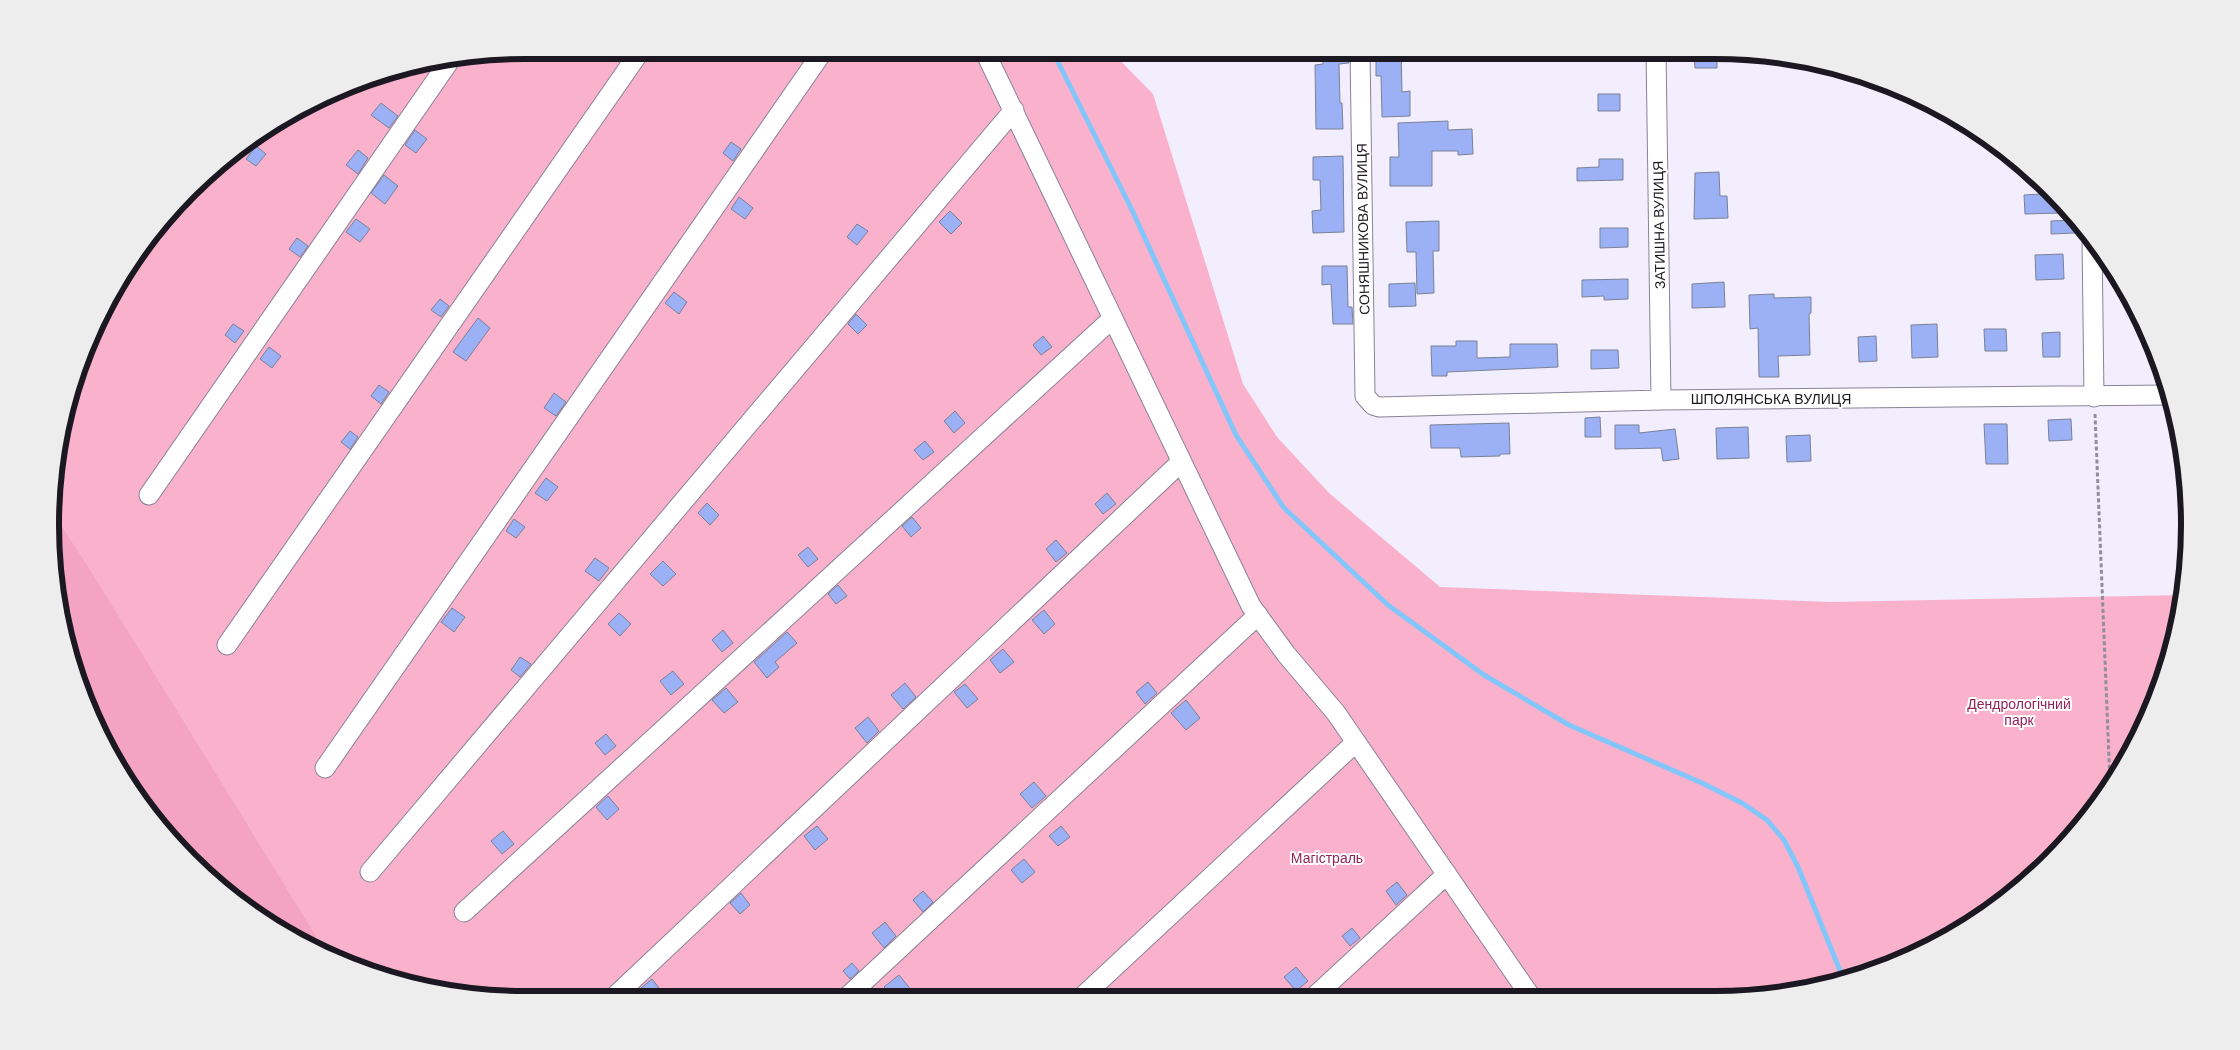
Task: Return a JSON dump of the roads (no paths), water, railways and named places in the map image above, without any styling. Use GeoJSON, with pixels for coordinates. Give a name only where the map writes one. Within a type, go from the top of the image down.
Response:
{"type":"FeatureCollection","features":[{"type":"Feature","properties":{"kind":"street"},"geometry":{"type":"LineString","coordinates":[[227,645],[634,59]]}},
{"type":"Feature","properties":{"kind":"street"},"geometry":{"type":"LineString","coordinates":[[325,768],[818,59]]}},
{"type":"Feature","properties":{"kind":"street"},"geometry":{"type":"LineString","coordinates":[[988,59],[1180,462],[1251,606],[1286,654],[1336,713],[1528,991]]}},
{"type":"Feature","properties":{"kind":"street","name":"СОНЯШНИКОВА ВУЛИЦЯ"},"geometry":{"type":"LineString","coordinates":[[1360,59],[1365,396],[1373,405]]}},
{"type":"Feature","properties":{"kind":"street","name":"ЗАТИШНА ВУЛИЦЯ"},"geometry":{"type":"LineString","coordinates":[[1656,59],[1661,400]]}},
{"type":"Feature","properties":{"kind":"street"},"geometry":{"type":"LineString","coordinates":[[149,495],[446,66]]}},
{"type":"Feature","properties":{"kind":"street"},"geometry":{"type":"LineString","coordinates":[[370,872],[1014,110]]}},
{"type":"Feature","properties":{"kind":"street"},"geometry":{"type":"LineString","coordinates":[[2092,251],[2094,397]]}},
{"type":"Feature","properties":{"kind":"street"},"geometry":{"type":"LineString","coordinates":[[464,912],[1113,318]]}},
{"type":"Feature","properties":{"kind":"street","name":"ШПОЛЯНСЬКА ВУЛИЦЯ"},"geometry":{"type":"LineString","coordinates":[[1373,405],[1379,407],[1661,400],[2163,395]]}},
{"type":"Feature","properties":{"kind":"street"},"geometry":{"type":"LineString","coordinates":[[621,991],[1180,462]]}},
{"type":"Feature","properties":{"kind":"street"},"geometry":{"type":"LineString","coordinates":[[854,991],[1258,615]]}},
{"type":"Feature","properties":{"kind":"street"},"geometry":{"type":"LineString","coordinates":[[1089,991],[1355,743]]}},
{"type":"Feature","properties":{"kind":"street"},"geometry":{"type":"LineString","coordinates":[[1320,991],[1447,874]]}},
{"type":"Feature","properties":{"kind":"waterway"},"geometry":{"type":"LineString","coordinates":[[1056,59],[1131,208],[1236,435],[1284,508],[1388,605],[1484,675],[1569,725],[1702,783],[1742,803],[1767,820],[1784,840],[1798,867],[1841,974]]}},
{"type":"Feature","properties":{"kind":"park label","name":"Дендрологічний парк"},"geometry":{"type":"Point","coordinates":[2019,712]}},
{"type":"Feature","properties":{"kind":"park label","name":"Магістраль"},"geometry":{"type":"Point","coordinates":[1327,858]}}]}
